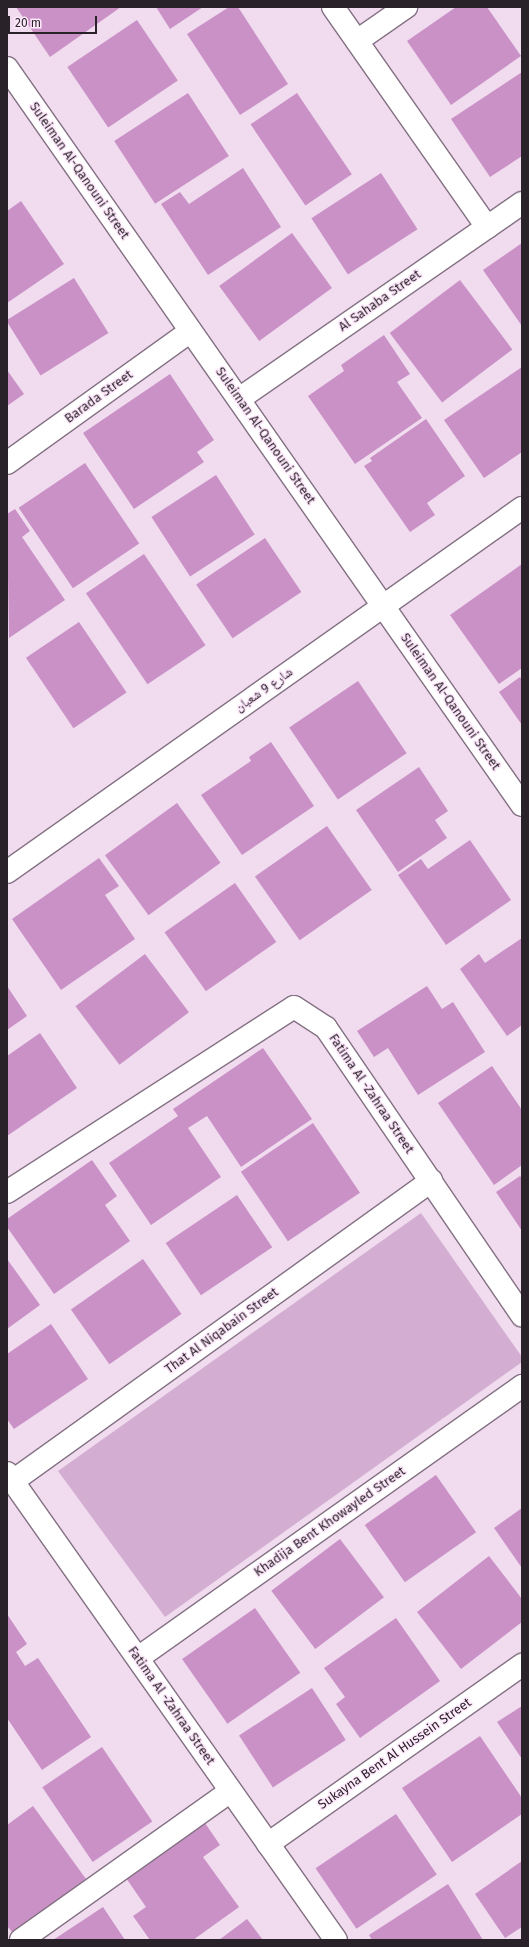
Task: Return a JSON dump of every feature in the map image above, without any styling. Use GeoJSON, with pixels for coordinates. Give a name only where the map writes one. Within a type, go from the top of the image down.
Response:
{"type":"FeatureCollection","features":[{"type":"Feature","properties":{"kind":"street"},"geometry":{"type":"LineString","coordinates":[[333,7],[487,227]]}},
{"type":"Feature","properties":{"kind":"street"},"geometry":{"type":"LineString","coordinates":[[357,41],[406,7]]}},
{"type":"Feature","properties":{"kind":"street","name":"Suleiman Al-Qanouni Street"},"geometry":{"type":"LineString","coordinates":[[7,68],[522,805]]}},
{"type":"Feature","properties":{"kind":"street","name":"Al Sahaba Street"},"geometry":{"type":"LineString","coordinates":[[239,399],[522,203]]}},
{"type":"Feature","properties":{"kind":"street","name":"Barada Street"},"geometry":{"type":"LineString","coordinates":[[7,463],[191,331]]}},
{"type":"Feature","properties":{"kind":"street","name":"شارع 9 شعبان"},"geometry":{"type":"LineString","coordinates":[[7,872],[522,508]]}},
{"type":"Feature","properties":{"kind":"street","name":"Fatima Al -Zahraa Street"},"geometry":{"type":"LineString","coordinates":[[7,1192],[294,1007],[326,1028],[522,1315]]}},
{"type":"Feature","properties":{"kind":"street","name":"That Al Niqabain Street"},"geometry":{"type":"LineString","coordinates":[[10,1477],[431,1182]]}},
{"type":"Feature","properties":{"kind":"street","name":"Khadija Bent Khowayled Street"},"geometry":{"type":"LineString","coordinates":[[138,1658],[522,1386]]}},
{"type":"Feature","properties":{"kind":"street","name":"Fatima Al -Zahraa Street"},"geometry":{"type":"LineString","coordinates":[[10,1477],[336,1940]]}},
{"type":"Feature","properties":{"kind":"street","name":"Sukayna Bent Al Hussein Street"},"geometry":{"type":"LineString","coordinates":[[268,1844],[522,1665]]}},
{"type":"Feature","properties":{"kind":"street"},"geometry":{"type":"LineString","coordinates":[[21,1940],[231,1791]]}},
{"type":"Feature","properties":{"kind":"shaded area"},"geometry":{"type":"Polygon","coordinates":[[[421,1213],[522,1357],[522,1362],[165,1617],[58,1471],[421,1213]]]}},
{"type":"Feature","properties":{"kind":"building"},"geometry":{"type":"Polygon","coordinates":[[[16,7],[121,7],[50,57],[16,7]]]}},
{"type":"Feature","properties":{"kind":"building"},"geometry":{"type":"Polygon","coordinates":[[[156,7],[203,7],[170,29],[156,7]]]}},
{"type":"Feature","properties":{"kind":"building"},"geometry":{"type":"Polygon","coordinates":[[[229,7],[238,7],[288,84],[240,115],[187,34],[229,7]]]}},
{"type":"Feature","properties":{"kind":"building"},"geometry":{"type":"Polygon","coordinates":[[[456,7],[487,7],[521,56],[451,105],[407,41],[456,7]]]}},
{"type":"Feature","properties":{"kind":"building"},"geometry":{"type":"Polygon","coordinates":[[[137,20],[178,81],[108,127],[67,67],[137,20]]]}},
{"type":"Feature","properties":{"kind":"building"},"geometry":{"type":"Polygon","coordinates":[[[522,72],[522,156],[490,177],[451,119],[522,72]]]}},
{"type":"Feature","properties":{"kind":"building"},"geometry":{"type":"Polygon","coordinates":[[[188,93],[229,156],[155,204],[114,141],[188,93]]]}},
{"type":"Feature","properties":{"kind":"building"},"geometry":{"type":"Polygon","coordinates":[[[297,93],[352,174],[305,206],[251,124],[297,93]]]}},
{"type":"Feature","properties":{"kind":"building"},"geometry":{"type":"Polygon","coordinates":[[[243,168],[281,227],[208,275],[161,204],[180,192],[189,204],[243,168]]]}},
{"type":"Feature","properties":{"kind":"building"},"geometry":{"type":"Polygon","coordinates":[[[381,173],[417,229],[348,274],[311,218],[381,173]]]}},
{"type":"Feature","properties":{"kind":"building"},"geometry":{"type":"Polygon","coordinates":[[[21,201],[64,264],[7,303],[7,211],[21,201]]]}},
{"type":"Feature","properties":{"kind":"building"},"geometry":{"type":"Polygon","coordinates":[[[292,233],[332,288],[259,341],[219,286],[292,233]]]}},
{"type":"Feature","properties":{"kind":"building"},"geometry":{"type":"Polygon","coordinates":[[[522,243],[522,326],[483,270],[522,243]]]}},
{"type":"Feature","properties":{"kind":"building"},"geometry":{"type":"Polygon","coordinates":[[[74,278],[108,333],[41,376],[7,320],[74,278]]]}},
{"type":"Feature","properties":{"kind":"building"},"geometry":{"type":"Polygon","coordinates":[[[460,280],[512,349],[442,402],[390,333],[460,280]]]}},
{"type":"Feature","properties":{"kind":"building"},"geometry":{"type":"Polygon","coordinates":[[[384,335],[410,374],[397,382],[422,418],[355,464],[308,396],[344,371],[341,365],[384,335]]]}},
{"type":"Feature","properties":{"kind":"building"},"geometry":{"type":"Polygon","coordinates":[[[522,367],[522,452],[484,478],[444,420],[522,367]]]}},
{"type":"Feature","properties":{"kind":"building"},"geometry":{"type":"Polygon","coordinates":[[[7,370],[24,394],[7,406],[7,370]]]}},
{"type":"Feature","properties":{"kind":"building"},"geometry":{"type":"Polygon","coordinates":[[[170,374],[214,440],[197,452],[204,462],[134,509],[83,433],[170,374]]]}},
{"type":"Feature","properties":{"kind":"building"},"geometry":{"type":"Polygon","coordinates":[[[426,419],[465,476],[427,503],[435,515],[410,532],[364,466],[372,461],[370,458],[426,419]]]}},
{"type":"Feature","properties":{"kind":"building"},"geometry":{"type":"Polygon","coordinates":[[[85,463],[139,543],[73,588],[19,508],[85,463]]]}},
{"type":"Feature","properties":{"kind":"building"},"geometry":{"type":"Polygon","coordinates":[[[216,475],[255,535],[190,576],[151,517],[216,475]]]}},
{"type":"Feature","properties":{"kind":"building"},"geometry":{"type":"Polygon","coordinates":[[[15,509],[30,531],[22,537],[65,600],[9,638],[7,514],[15,509]]]}},
{"type":"Feature","properties":{"kind":"building"},"geometry":{"type":"Polygon","coordinates":[[[265,538],[301,592],[233,638],[196,584],[265,538]]]}},
{"type":"Feature","properties":{"kind":"building"},"geometry":{"type":"Polygon","coordinates":[[[144,554],[206,645],[147,684],[86,593],[144,554]]]}},
{"type":"Feature","properties":{"kind":"building"},"geometry":{"type":"Polygon","coordinates":[[[522,564],[522,668],[499,684],[450,615],[522,564]]]}},
{"type":"Feature","properties":{"kind":"building"},"geometry":{"type":"Polygon","coordinates":[[[79,622],[127,692],[73,728],[26,658],[79,622]]]}},
{"type":"Feature","properties":{"kind":"building"},"geometry":{"type":"Polygon","coordinates":[[[520,677],[522,680],[522,725],[499,692],[520,677]]]}},
{"type":"Feature","properties":{"kind":"building"},"geometry":{"type":"Polygon","coordinates":[[[358,681],[407,753],[338,800],[289,727],[358,681]]]}},
{"type":"Feature","properties":{"kind":"building"},"geometry":{"type":"Polygon","coordinates":[[[271,742],[314,806],[242,855],[201,795],[251,761],[249,757],[271,742]]]}},
{"type":"Feature","properties":{"kind":"building"},"geometry":{"type":"Polygon","coordinates":[[[419,767],[448,811],[435,820],[447,838],[398,872],[356,810],[419,767]]]}},
{"type":"Feature","properties":{"kind":"building"},"geometry":{"type":"Polygon","coordinates":[[[177,803],[220,863],[148,915],[105,855],[177,803]]]}},
{"type":"Feature","properties":{"kind":"building"},"geometry":{"type":"Polygon","coordinates":[[[327,826],[372,890],[300,940],[255,876],[327,826]]]}},
{"type":"Feature","properties":{"kind":"building"},"geometry":{"type":"Polygon","coordinates":[[[470,840],[511,900],[446,945],[398,875],[421,859],[428,869],[470,840]]]}},
{"type":"Feature","properties":{"kind":"building"},"geometry":{"type":"Polygon","coordinates":[[[99,858],[119,886],[105,895],[135,939],[61,990],[12,919],[99,858]]]}},
{"type":"Feature","properties":{"kind":"building"},"geometry":{"type":"Polygon","coordinates":[[[235,883],[276,942],[206,991],[165,932],[235,883]]]}},
{"type":"Feature","properties":{"kind":"building"},"geometry":{"type":"Polygon","coordinates":[[[522,938],[522,1025],[507,1036],[460,969],[479,954],[485,963],[522,938]]]}},
{"type":"Feature","properties":{"kind":"building"},"geometry":{"type":"Polygon","coordinates":[[[145,954],[189,1012],[119,1065],[76,1006],[145,954]]]}},
{"type":"Feature","properties":{"kind":"building"},"geometry":{"type":"Polygon","coordinates":[[[7,986],[27,1016],[7,1030],[7,986]]]}},
{"type":"Feature","properties":{"kind":"building"},"geometry":{"type":"Polygon","coordinates":[[[427,986],[442,1009],[453,1002],[485,1052],[418,1095],[388,1048],[374,1057],[357,1031],[427,986]]]}},
{"type":"Feature","properties":{"kind":"building"},"geometry":{"type":"Polygon","coordinates":[[[40,1033],[77,1088],[7,1136],[7,1056],[40,1033]]]}},
{"type":"Feature","properties":{"kind":"building"},"geometry":{"type":"Polygon","coordinates":[[[263,1048],[312,1119],[241,1167],[207,1116],[188,1128],[221,1177],[151,1225],[109,1163],[178,1116],[173,1109],[263,1048]]]}},
{"type":"Feature","properties":{"kind":"building"},"geometry":{"type":"Polygon","coordinates":[[[492,1066],[522,1110],[522,1165],[494,1185],[438,1103],[492,1066]]]}},
{"type":"Feature","properties":{"kind":"building"},"geometry":{"type":"Polygon","coordinates":[[[313,1123],[360,1193],[288,1241],[241,1172],[313,1123]]]}},
{"type":"Feature","properties":{"kind":"building"},"geometry":{"type":"Polygon","coordinates":[[[92,1160],[117,1196],[105,1205],[130,1241],[54,1294],[7,1227],[7,1219],[92,1160]]]}},
{"type":"Feature","properties":{"kind":"building"},"geometry":{"type":"Polygon","coordinates":[[[520,1176],[522,1178],[522,1231],[496,1192],[520,1176]]]}},
{"type":"Feature","properties":{"kind":"building"},"geometry":{"type":"Polygon","coordinates":[[[237,1195],[272,1247],[201,1295],[166,1243],[237,1195]]]}},
{"type":"Feature","properties":{"kind":"building"},"geometry":{"type":"Polygon","coordinates":[[[7,1259],[40,1305],[7,1329],[7,1259]]]}},
{"type":"Feature","properties":{"kind":"building"},"geometry":{"type":"Polygon","coordinates":[[[143,1259],[181,1314],[109,1364],[71,1309],[143,1259]]]}},
{"type":"Feature","properties":{"kind":"building"},"geometry":{"type":"Polygon","coordinates":[[[51,1324],[88,1379],[14,1429],[7,1419],[7,1354],[51,1324]]]}},
{"type":"Feature","properties":{"kind":"building"},"geometry":{"type":"Polygon","coordinates":[[[436,1475],[476,1532],[405,1582],[365,1525],[436,1475]]]}},
{"type":"Feature","properties":{"kind":"building"},"geometry":{"type":"Polygon","coordinates":[[[522,1508],[522,1568],[494,1528],[522,1508]]]}},
{"type":"Feature","properties":{"kind":"building"},"geometry":{"type":"Polygon","coordinates":[[[340,1539],[384,1597],[315,1649],[271,1591],[340,1539]]]}},
{"type":"Feature","properties":{"kind":"building"},"geometry":{"type":"Polygon","coordinates":[[[489,1556],[522,1599],[522,1622],[461,1669],[417,1612],[489,1556]]]}},
{"type":"Feature","properties":{"kind":"building"},"geometry":{"type":"Polygon","coordinates":[[[255,1608],[300,1673],[227,1724],[182,1659],[255,1608]]]}},
{"type":"Feature","properties":{"kind":"building"},"geometry":{"type":"Polygon","coordinates":[[[7,1614],[27,1644],[16,1652],[25,1666],[38,1658],[91,1737],[42,1770],[7,1718],[7,1614]]]}},
{"type":"Feature","properties":{"kind":"building"},"geometry":{"type":"Polygon","coordinates":[[[396,1618],[440,1681],[360,1738],[336,1704],[345,1697],[324,1668],[396,1618]]]}},
{"type":"Feature","properties":{"kind":"building"},"geometry":{"type":"Polygon","coordinates":[[[312,1688],[346,1740],[273,1787],[239,1735],[312,1688]]]}},
{"type":"Feature","properties":{"kind":"building"},"geometry":{"type":"Polygon","coordinates":[[[522,1706],[522,1759],[497,1722],[522,1706]]]}},
{"type":"Feature","properties":{"kind":"building"},"geometry":{"type":"Polygon","coordinates":[[[480,1736],[522,1798],[522,1814],[452,1862],[402,1788],[480,1736]]]}},
{"type":"Feature","properties":{"kind":"building"},"geometry":{"type":"Polygon","coordinates":[[[102,1747],[152,1822],[93,1862],[42,1787],[102,1747]]]}},
{"type":"Feature","properties":{"kind":"building"},"geometry":{"type":"Polygon","coordinates":[[[33,1806],[86,1879],[13,1933],[7,1926],[7,1825],[33,1806]]]}},
{"type":"Feature","properties":{"kind":"building"},"geometry":{"type":"Polygon","coordinates":[[[396,1814],[437,1875],[356,1929],[316,1868],[396,1814]]]}},
{"type":"Feature","properties":{"kind":"building"},"geometry":{"type":"Polygon","coordinates":[[[205,1823],[220,1845],[203,1857],[239,1907],[193,1940],[150,1940],[133,1916],[146,1907],[126,1878],[205,1823]]]}},
{"type":"Feature","properties":{"kind":"building"},"geometry":{"type":"Polygon","coordinates":[[[522,1861],[522,1927],[505,1938],[475,1894],[522,1861]]]}},
{"type":"Feature","properties":{"kind":"building"},"geometry":{"type":"Polygon","coordinates":[[[448,1884],[483,1940],[372,1940],[369,1935],[448,1884]]]}},
{"type":"Feature","properties":{"kind":"building"},"geometry":{"type":"Polygon","coordinates":[[[103,1907],[125,1940],[53,1940],[103,1907]]]}},
{"type":"Feature","properties":{"kind":"building"},"geometry":{"type":"Polygon","coordinates":[[[247,1919],[263,1940],[219,1940],[247,1919]]]}}]}
